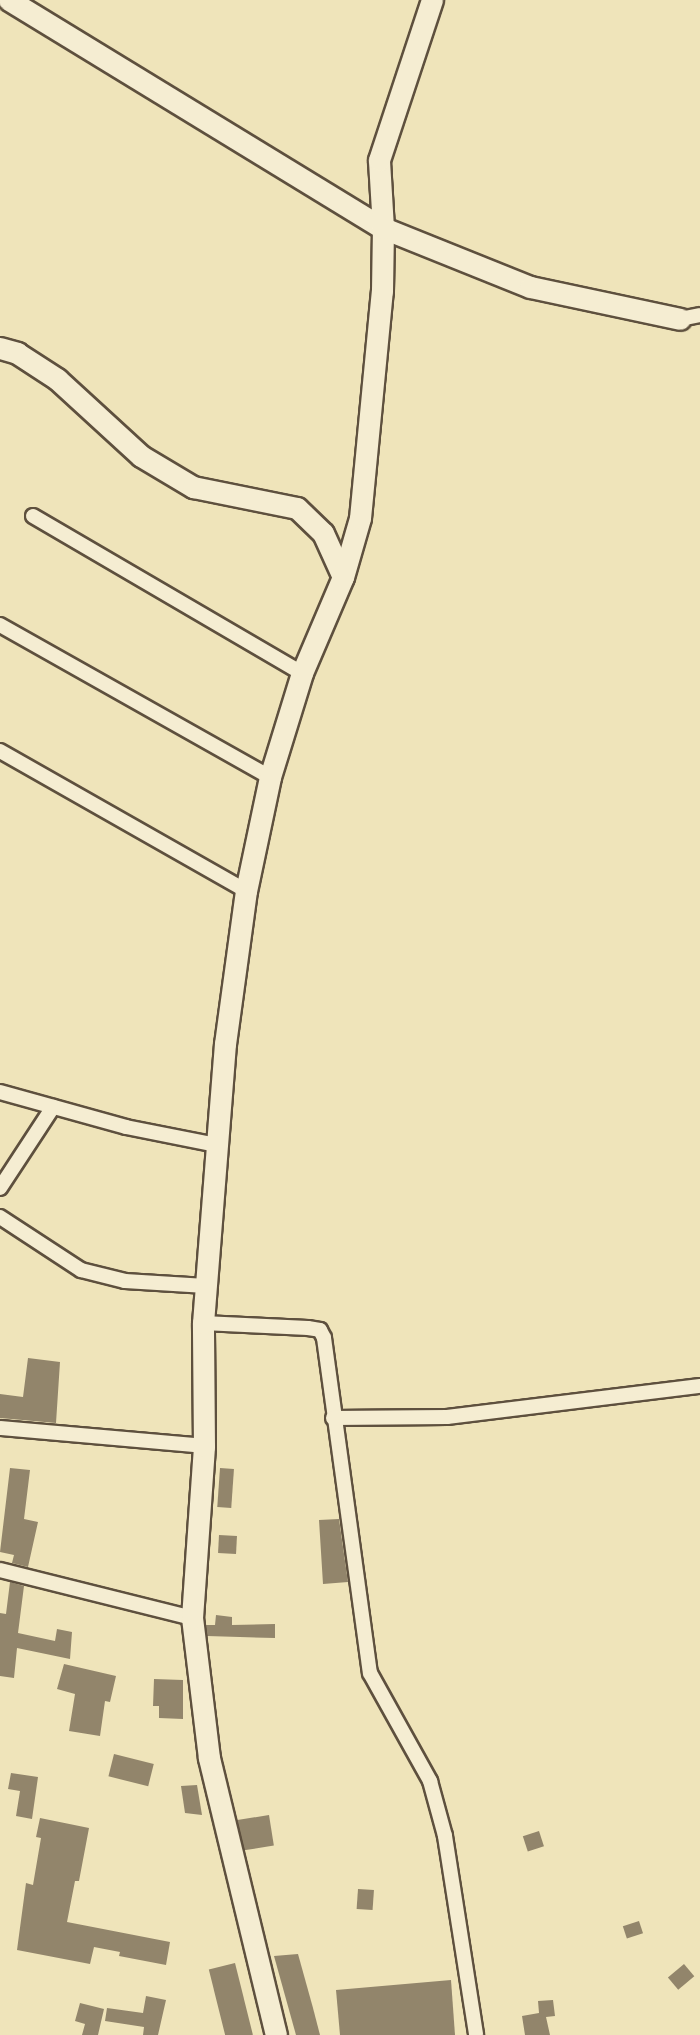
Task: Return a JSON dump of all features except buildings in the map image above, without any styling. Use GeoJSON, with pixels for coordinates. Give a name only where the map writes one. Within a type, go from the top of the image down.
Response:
{"type":"FeatureCollection","features":[{"type":"Feature","properties":{"kind":"street"},"geometry":{"type":"LineString","coordinates":[[9,0],[383,228],[530,287],[690,317]]}},
{"type":"Feature","properties":{"kind":"street"},"geometry":{"type":"LineString","coordinates":[[276,2035],[209,1758],[192,1618],[204,1446],[203,1323],[225,1044],[246,891],[270,777],[302,673],[343,577],[360,518],[382,291],[383,228],[379,160],[432,0]]}},
{"type":"Feature","properties":{"kind":"street"},"geometry":{"type":"LineString","coordinates":[[0,348],[17,353],[57,379],[141,456],[193,487],[297,508],[323,533],[343,577]]}},
{"type":"Feature","properties":{"kind":"street"},"geometry":{"type":"LineString","coordinates":[[33,516],[302,673]]}},
{"type":"Feature","properties":{"kind":"street"},"geometry":{"type":"LineString","coordinates":[[0,625],[270,777]]}},
{"type":"Feature","properties":{"kind":"street"},"geometry":{"type":"LineString","coordinates":[[0,751],[246,891]]}},
{"type":"Feature","properties":{"kind":"street"},"geometry":{"type":"LineString","coordinates":[[0,1092],[217,1146]]}},
{"type":"Feature","properties":{"kind":"street"},"geometry":{"type":"LineString","coordinates":[[0,1188],[53,1107]]}},
{"type":"Feature","properties":{"kind":"street"},"geometry":{"type":"LineString","coordinates":[[0,1217],[81,1270],[125,1281],[206,1286]]}},
{"type":"Feature","properties":{"kind":"street"},"geometry":{"type":"LineString","coordinates":[[203,1323],[320,1330],[324,1338],[370,1673],[430,1781],[445,1836],[476,2035]]}},
{"type":"Feature","properties":{"kind":"street"},"geometry":{"type":"LineString","coordinates":[[333,1418],[447,1417],[700,1386]]}},
{"type":"Feature","properties":{"kind":"street"},"geometry":{"type":"LineString","coordinates":[[0,1428],[204,1446]]}},
{"type":"Feature","properties":{"kind":"street"},"geometry":{"type":"LineString","coordinates":[[0,1570],[192,1618]]}}]}
